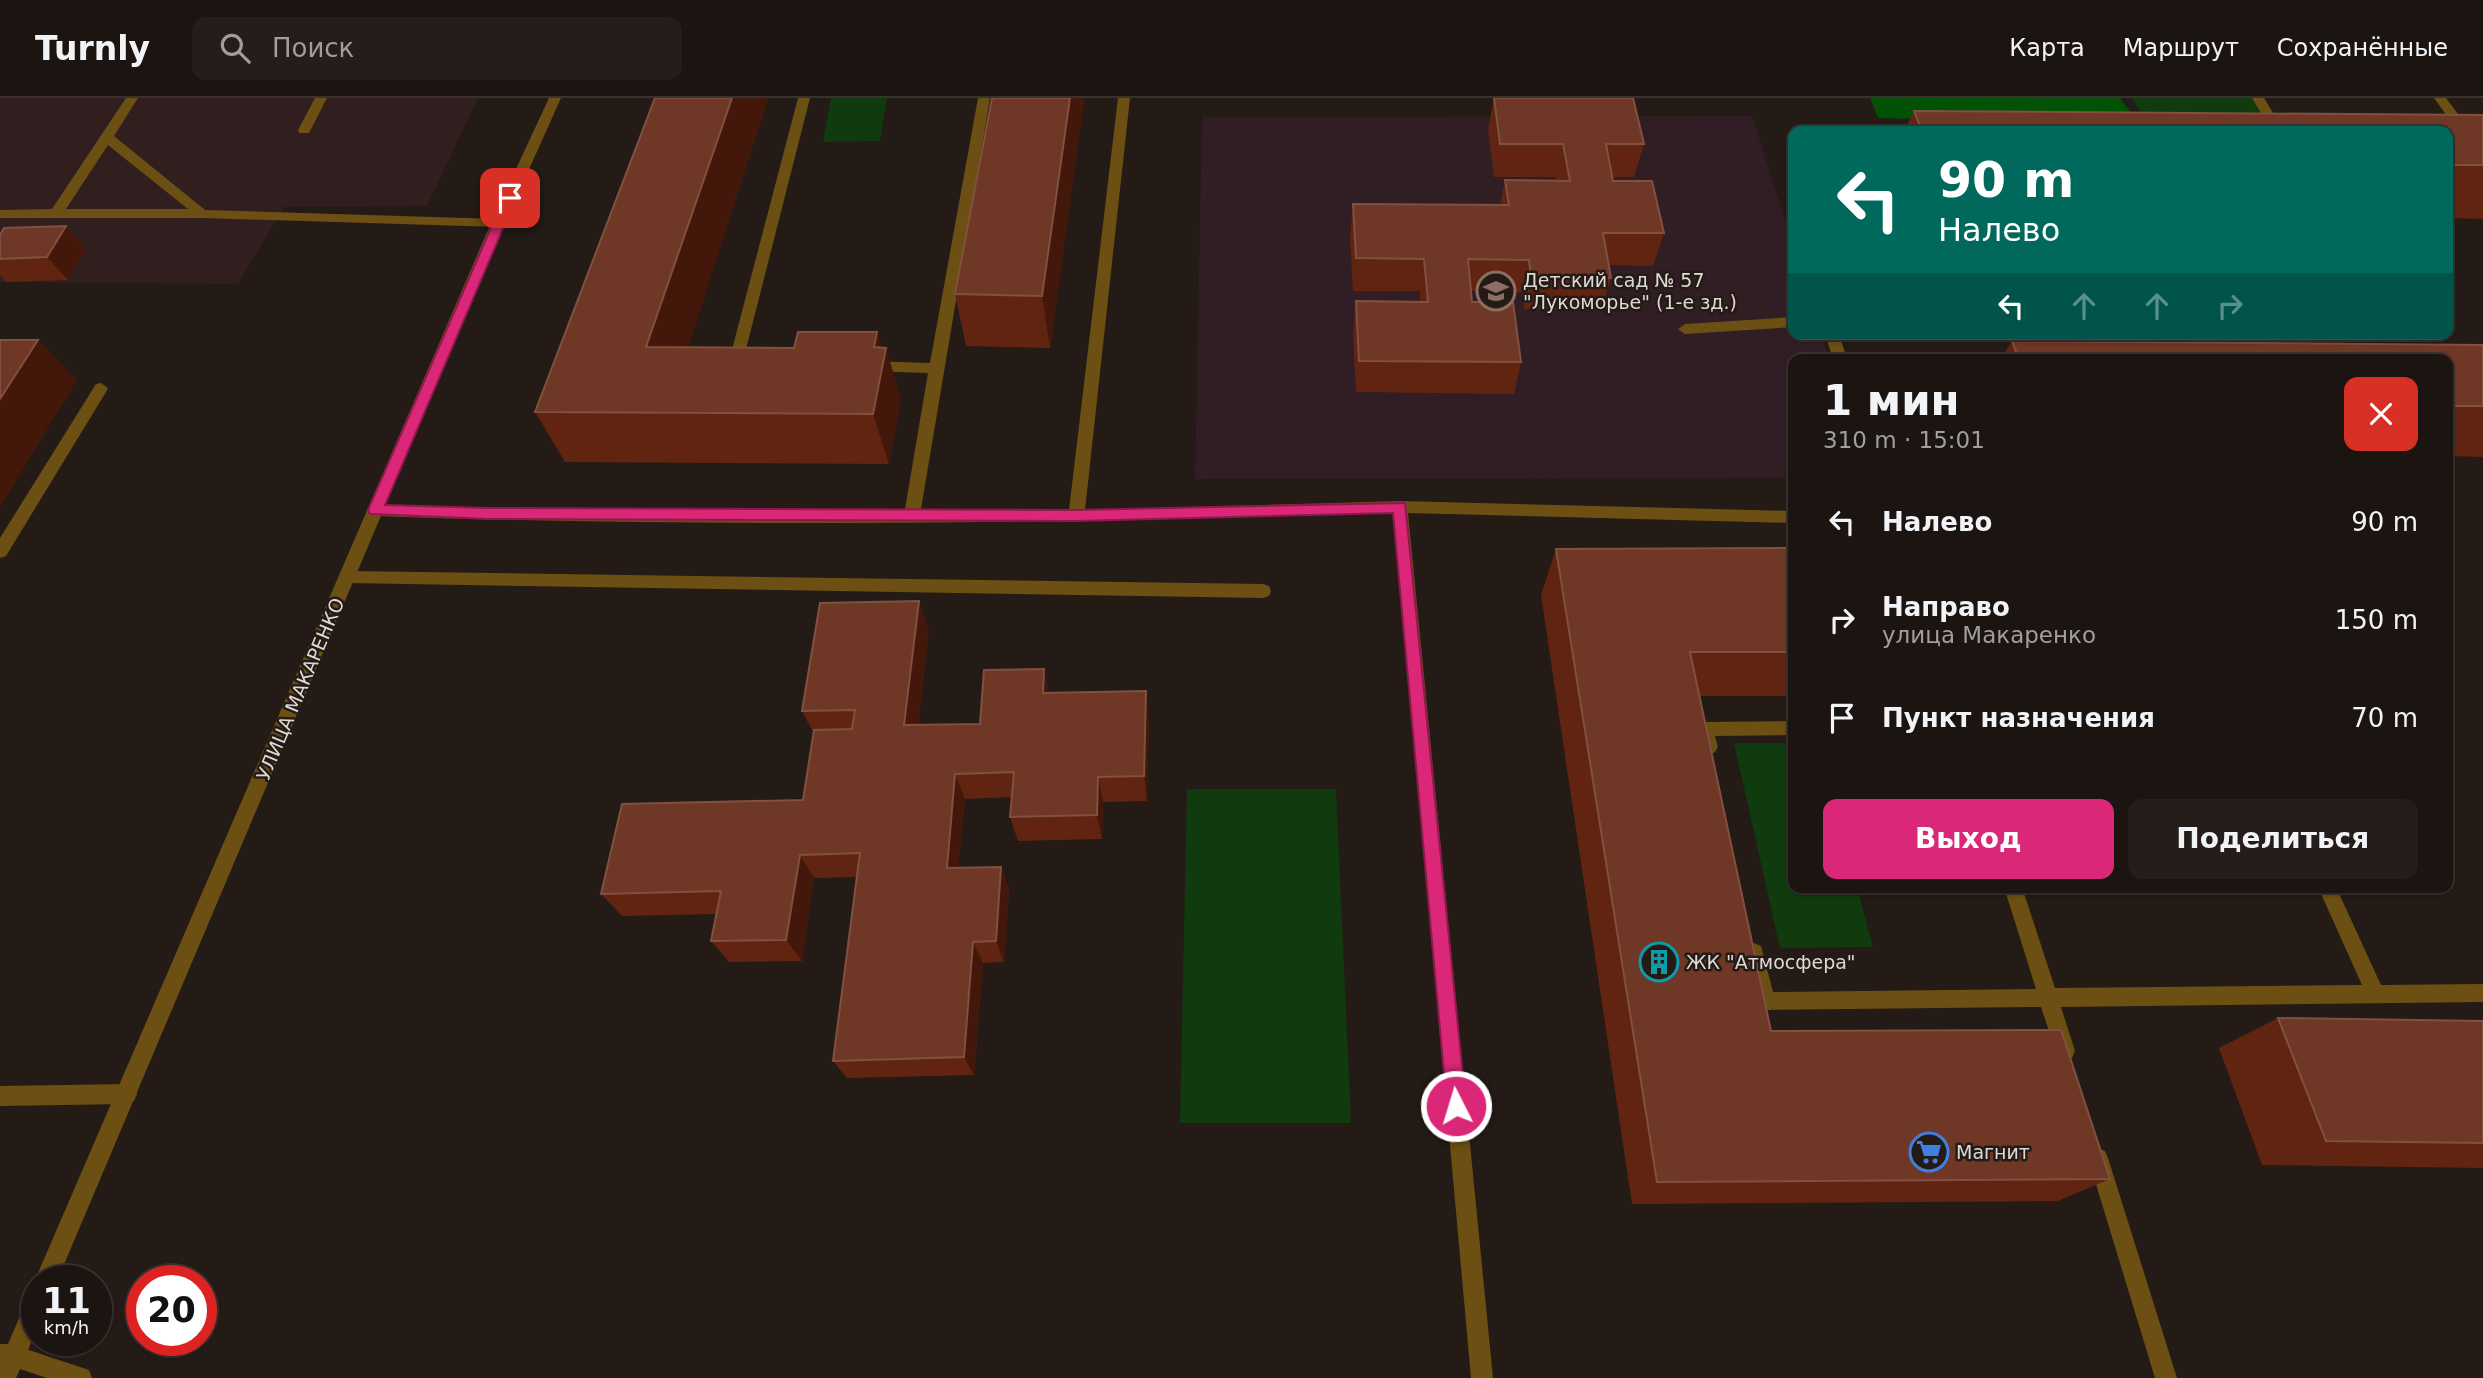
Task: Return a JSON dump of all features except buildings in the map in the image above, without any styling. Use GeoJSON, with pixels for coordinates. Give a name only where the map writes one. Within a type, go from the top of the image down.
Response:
{"type":"FeatureCollection","features":[{"type":"Feature","properties":{"kind":"street"},"geometry":{"type":"LineString","coordinates":[[56,213],[132,98]]}},
{"type":"Feature","properties":{"kind":"street"},"geometry":{"type":"LineString","coordinates":[[304,130],[321,98]]}},
{"type":"Feature","properties":{"kind":"street","name":"УЛИЦА МАКАРЕНКО"},"geometry":{"type":"LineString","coordinates":[[53,1265],[375,510],[555,98]]}},
{"type":"Feature","properties":{"kind":"street"},"geometry":{"type":"LineString","coordinates":[[762,362],[736,361],[804,98]]}},
{"type":"Feature","properties":{"kind":"street"},"geometry":{"type":"LineString","coordinates":[[912,514],[984,98]]}},
{"type":"Feature","properties":{"kind":"street"},"geometry":{"type":"LineString","coordinates":[[1076,516],[1124,98]]}},
{"type":"Feature","properties":{"kind":"street"},"geometry":{"type":"LineString","coordinates":[[2259,98],[2275,126]]}},
{"type":"Feature","properties":{"kind":"street"},"geometry":{"type":"LineString","coordinates":[[2440,98],[2472,142]]}},
{"type":"Feature","properties":{"kind":"street"},"geometry":{"type":"LineString","coordinates":[[107,137],[202,214]]}},
{"type":"Feature","properties":{"kind":"street"},"geometry":{"type":"LineString","coordinates":[[0,214],[202,214],[499,223]]}},
{"type":"Feature","properties":{"kind":"street"},"geometry":{"type":"LineString","coordinates":[[1685,329],[1788,322]]}},
{"type":"Feature","properties":{"kind":"street"},"geometry":{"type":"LineString","coordinates":[[856,365],[936,368]]}},
{"type":"Feature","properties":{"kind":"street"},"geometry":{"type":"LineString","coordinates":[[0,552],[101,388]]}},
{"type":"Feature","properties":{"kind":"street"},"geometry":{"type":"LineString","coordinates":[[1400,507],[1482,1378]]}},
{"type":"Feature","properties":{"kind":"street"},"geometry":{"type":"LineString","coordinates":[[375,510],[489,514],[1076,516],[1400,507],[1788,517]]}},
{"type":"Feature","properties":{"kind":"street"},"geometry":{"type":"LineString","coordinates":[[347,577],[1263,591]]}},
{"type":"Feature","properties":{"kind":"street"},"geometry":{"type":"LineString","coordinates":[[1714,769],[1704,729],[1788,728]]}},
{"type":"Feature","properties":{"kind":"street"},"geometry":{"type":"LineString","coordinates":[[2015,893],[2069,1064]]}},
{"type":"Feature","properties":{"kind":"street"},"geometry":{"type":"LineString","coordinates":[[2330,893],[2375,995]]}},
{"type":"Feature","properties":{"kind":"street"},"geometry":{"type":"LineString","coordinates":[[1750,933],[1765,1002],[2483,993]]}},
{"type":"Feature","properties":{"kind":"street"},"geometry":{"type":"LineString","coordinates":[[0,1096],[127,1094]]}},
{"type":"Feature","properties":{"kind":"street"},"geometry":{"type":"LineString","coordinates":[[2094,1143],[2166,1378]]}},
{"type":"Feature","properties":{"kind":"street"},"geometry":{"type":"LineString","coordinates":[[4,1378],[7,1355],[21,1331]]}},
{"type":"Feature","properties":{"kind":"street"},"geometry":{"type":"LineString","coordinates":[[7,1355],[82,1378]]}},
{"type":"Feature","properties":{"kind":"shaded area"},"geometry":{"type":"Polygon","coordinates":[[[0,98],[478,98],[427,206],[284,207],[238,284],[0,282],[0,98]]]}},
{"type":"Feature","properties":{"kind":"shaded area","name":"Детский сад № 57 \"Лукоморье\" (1-е зд.)"},"geometry":{"type":"Polygon","coordinates":[[[1752,116],[1788,229],[1788,340],[1823,340],[1827,354],[1788,354],[1788,478],[1195,479],[1202,117],[1752,116]]]}},
{"type":"Feature","properties":{"kind":"green space"},"geometry":{"type":"Polygon","coordinates":[[[831,98],[887,98],[880,141],[823,142],[831,98]]]}},
{"type":"Feature","properties":{"kind":"green space"},"geometry":{"type":"Polygon","coordinates":[[[1870,98],[2120,98],[2139,124],[1878,118],[1870,98]]]}},
{"type":"Feature","properties":{"kind":"green space"},"geometry":{"type":"Polygon","coordinates":[[[2132,98],[2252,98],[2269,124],[2147,124],[2132,98]]]}},
{"type":"Feature","properties":{"kind":"green space"},"geometry":{"type":"Polygon","coordinates":[[[1734,743],[1788,743],[1788,893],[1859,893],[1873,947],[1780,948],[1734,743]]]}},
{"type":"Feature","properties":{"kind":"green space"},"geometry":{"type":"Polygon","coordinates":[[[1187,789],[1336,789],[1351,1123],[1180,1123],[1187,789]]]}},
{"type":"Feature","properties":{"kind":"place","name":"Детский сад № 57 \"Лукоморье\" (1-е зд.)"},"geometry":{"type":"Point","coordinates":[1496,291]}},
{"type":"Feature","properties":{"kind":"place","name":"ЖК \"Атмосфера\""},"geometry":{"type":"Point","coordinates":[1659,962]}},
{"type":"Feature","properties":{"kind":"place","name":"Магнит"},"geometry":{"type":"Point","coordinates":[1929,1152]}},
{"type":"Feature","properties":{"kind":"route"},"geometry":{"type":"LineString","coordinates":[[510,198],[375,510],[489,514],[1076,516],[1400,507],[1456,1106]]}}]}
